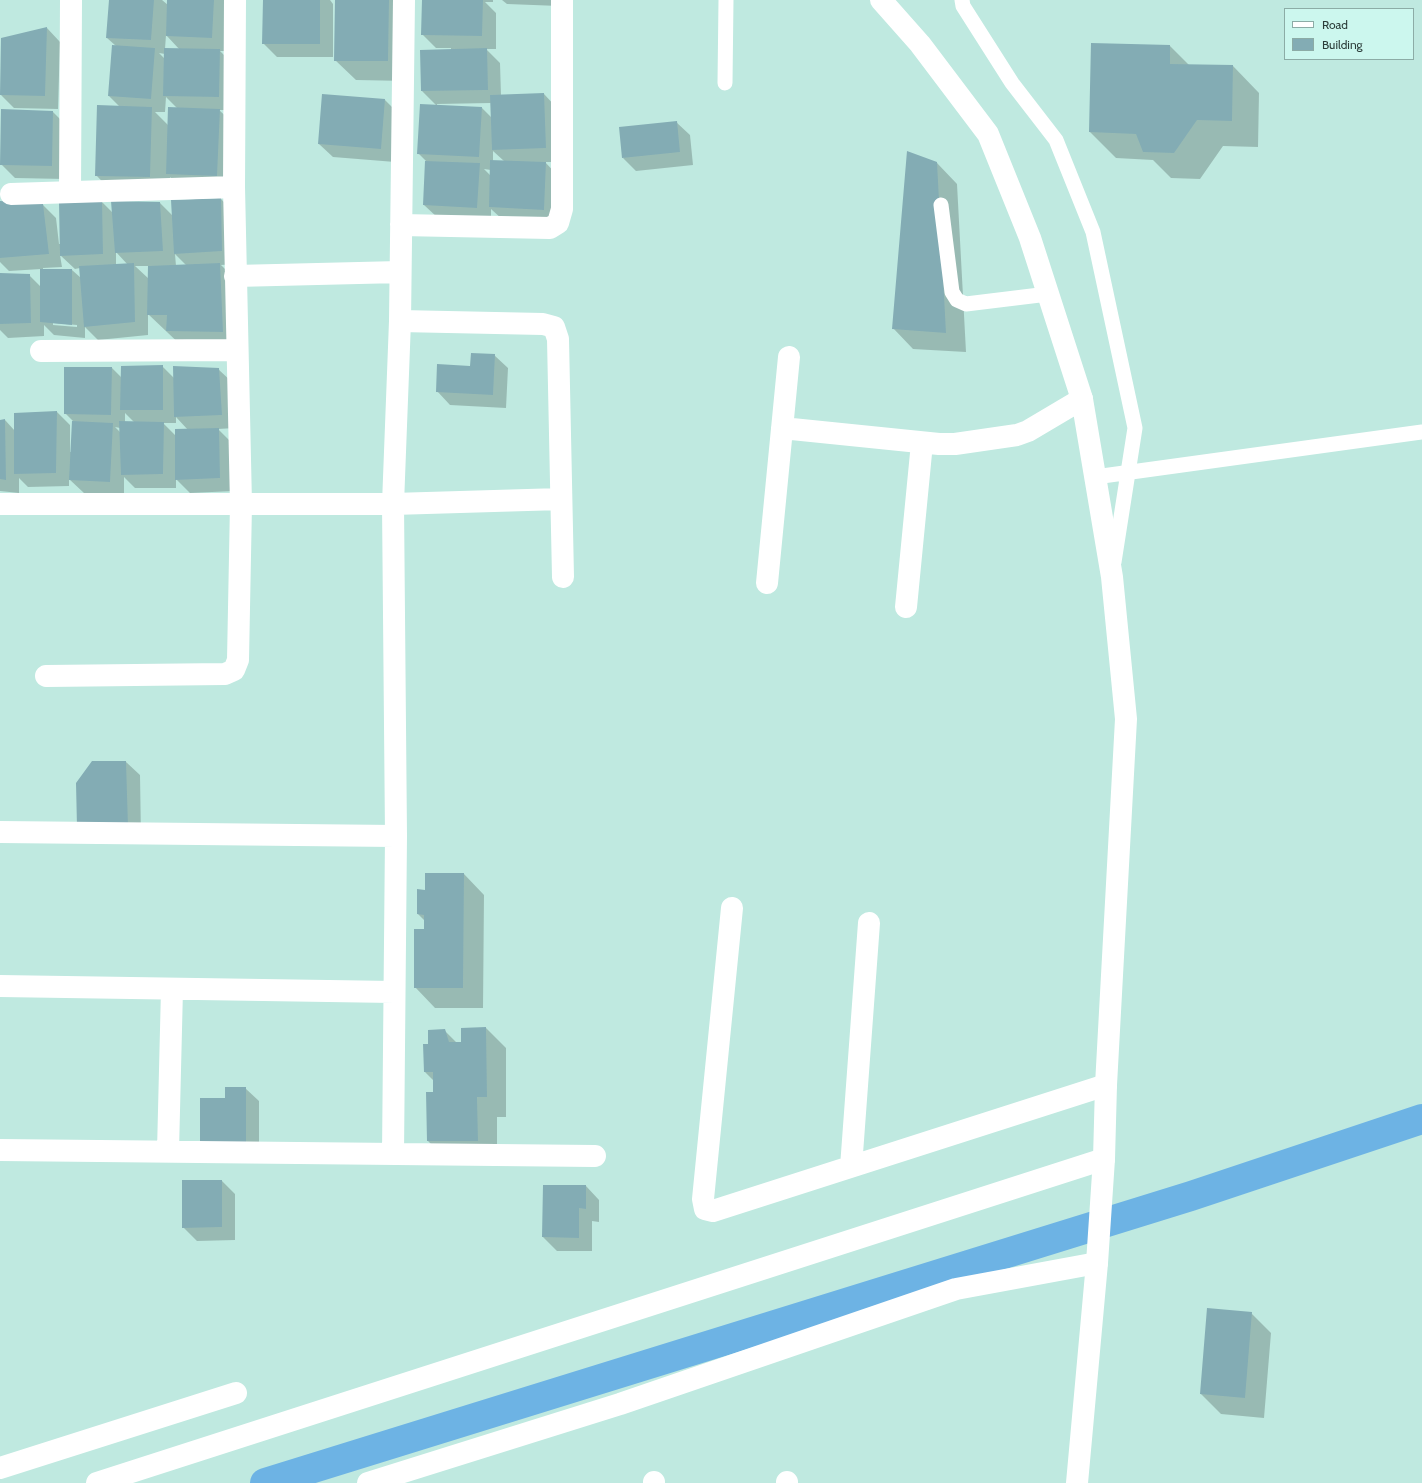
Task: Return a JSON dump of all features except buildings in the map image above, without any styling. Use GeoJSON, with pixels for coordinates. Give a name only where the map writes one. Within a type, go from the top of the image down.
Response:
{"type":"FeatureCollection","features":[{"type":"Feature","properties":{"kind":"street"},"geometry":{"type":"LineString","coordinates":[[70,192],[71,0]]}},
{"type":"Feature","properties":{"kind":"street"},"geometry":{"type":"LineString","coordinates":[[46,676],[225,674],[234,670],[238,660],[241,504],[235,276],[235,0]]}},
{"type":"Feature","properties":{"kind":"street"},"geometry":{"type":"LineString","coordinates":[[393,1154],[396,836],[394,504],[400,321],[404,0]]}},
{"type":"Feature","properties":{"kind":"street"},"geometry":{"type":"LineString","coordinates":[[401,226],[550,228],[558,223],[562,209],[562,0]]}},
{"type":"Feature","properties":{"kind":"street"},"geometry":{"type":"LineString","coordinates":[[881,0],[920,44],[988,134],[1030,238],[1082,399],[1112,576],[1126,719],[1106,1085],[1103,1167],[1097,1259],[1077,1483]]}},
{"type":"Feature","properties":{"kind":"street"},"geometry":{"type":"LineString","coordinates":[[11,194],[234,187]]}},
{"type":"Feature","properties":{"kind":"street"},"geometry":{"type":"LineString","coordinates":[[235,276],[400,272]]}},
{"type":"Feature","properties":{"kind":"street"},"geometry":{"type":"LineString","coordinates":[[400,321],[543,324],[554,327],[558,338],[563,577]]}},
{"type":"Feature","properties":{"kind":"street"},"geometry":{"type":"LineString","coordinates":[[41,351],[236,350]]}},
{"type":"Feature","properties":{"kind":"street"},"geometry":{"type":"LineString","coordinates":[[767,583],[789,357]]}},
{"type":"Feature","properties":{"kind":"street"},"geometry":{"type":"LineString","coordinates":[[782,428],[922,443],[955,444],[1017,435],[1028,431],[1082,399]]}},
{"type":"Feature","properties":{"kind":"street"},"geometry":{"type":"LineString","coordinates":[[906,607],[922,443]]}},
{"type":"Feature","properties":{"kind":"street"},"geometry":{"type":"LineString","coordinates":[[0,504],[394,504],[561,499]]}},
{"type":"Feature","properties":{"kind":"street"},"geometry":{"type":"LineString","coordinates":[[0,832],[396,836]]}},
{"type":"Feature","properties":{"kind":"street"},"geometry":{"type":"LineString","coordinates":[[732,908],[703,1199],[705,1210],[713,1211],[1106,1085]]}},
{"type":"Feature","properties":{"kind":"street"},"geometry":{"type":"LineString","coordinates":[[851,1167],[869,923]]}},
{"type":"Feature","properties":{"kind":"street"},"geometry":{"type":"LineString","coordinates":[[0,986],[394,992]]}},
{"type":"Feature","properties":{"kind":"street"},"geometry":{"type":"LineString","coordinates":[[168,1152],[172,989]]}},
{"type":"Feature","properties":{"kind":"street"},"geometry":{"type":"LineString","coordinates":[[0,1150],[595,1156]]}},
{"type":"Feature","properties":{"kind":"street"},"geometry":{"type":"LineString","coordinates":[[97,1483],[1103,1167]]}},
{"type":"Feature","properties":{"kind":"street"},"geometry":{"type":"LineString","coordinates":[[368,1483],[620,1404],[956,1289],[1097,1259]]}},
{"type":"Feature","properties":{"kind":"street"},"geometry":{"type":"LineString","coordinates":[[0,1468],[236,1393]]}},
{"type":"Feature","properties":{"kind":"lane"},"geometry":{"type":"LineString","coordinates":[[725,83],[726,0]]}},
{"type":"Feature","properties":{"kind":"lane"},"geometry":{"type":"LineString","coordinates":[[962,0],[963,6],[1012,83],[1056,140],[1093,232],[1135,428],[1112,576]]}},
{"type":"Feature","properties":{"kind":"lane"},"geometry":{"type":"LineString","coordinates":[[941,205],[952,292],[957,300],[966,304],[1048,294]]}},
{"type":"Feature","properties":{"kind":"lane"},"geometry":{"type":"LineString","coordinates":[[1095,477],[1422,432]]}},
{"type":"Feature","properties":{"kind":"waterway"},"geometry":{"type":"LineString","coordinates":[[265,1483],[1191,1196],[1422,1119]]}}]}
